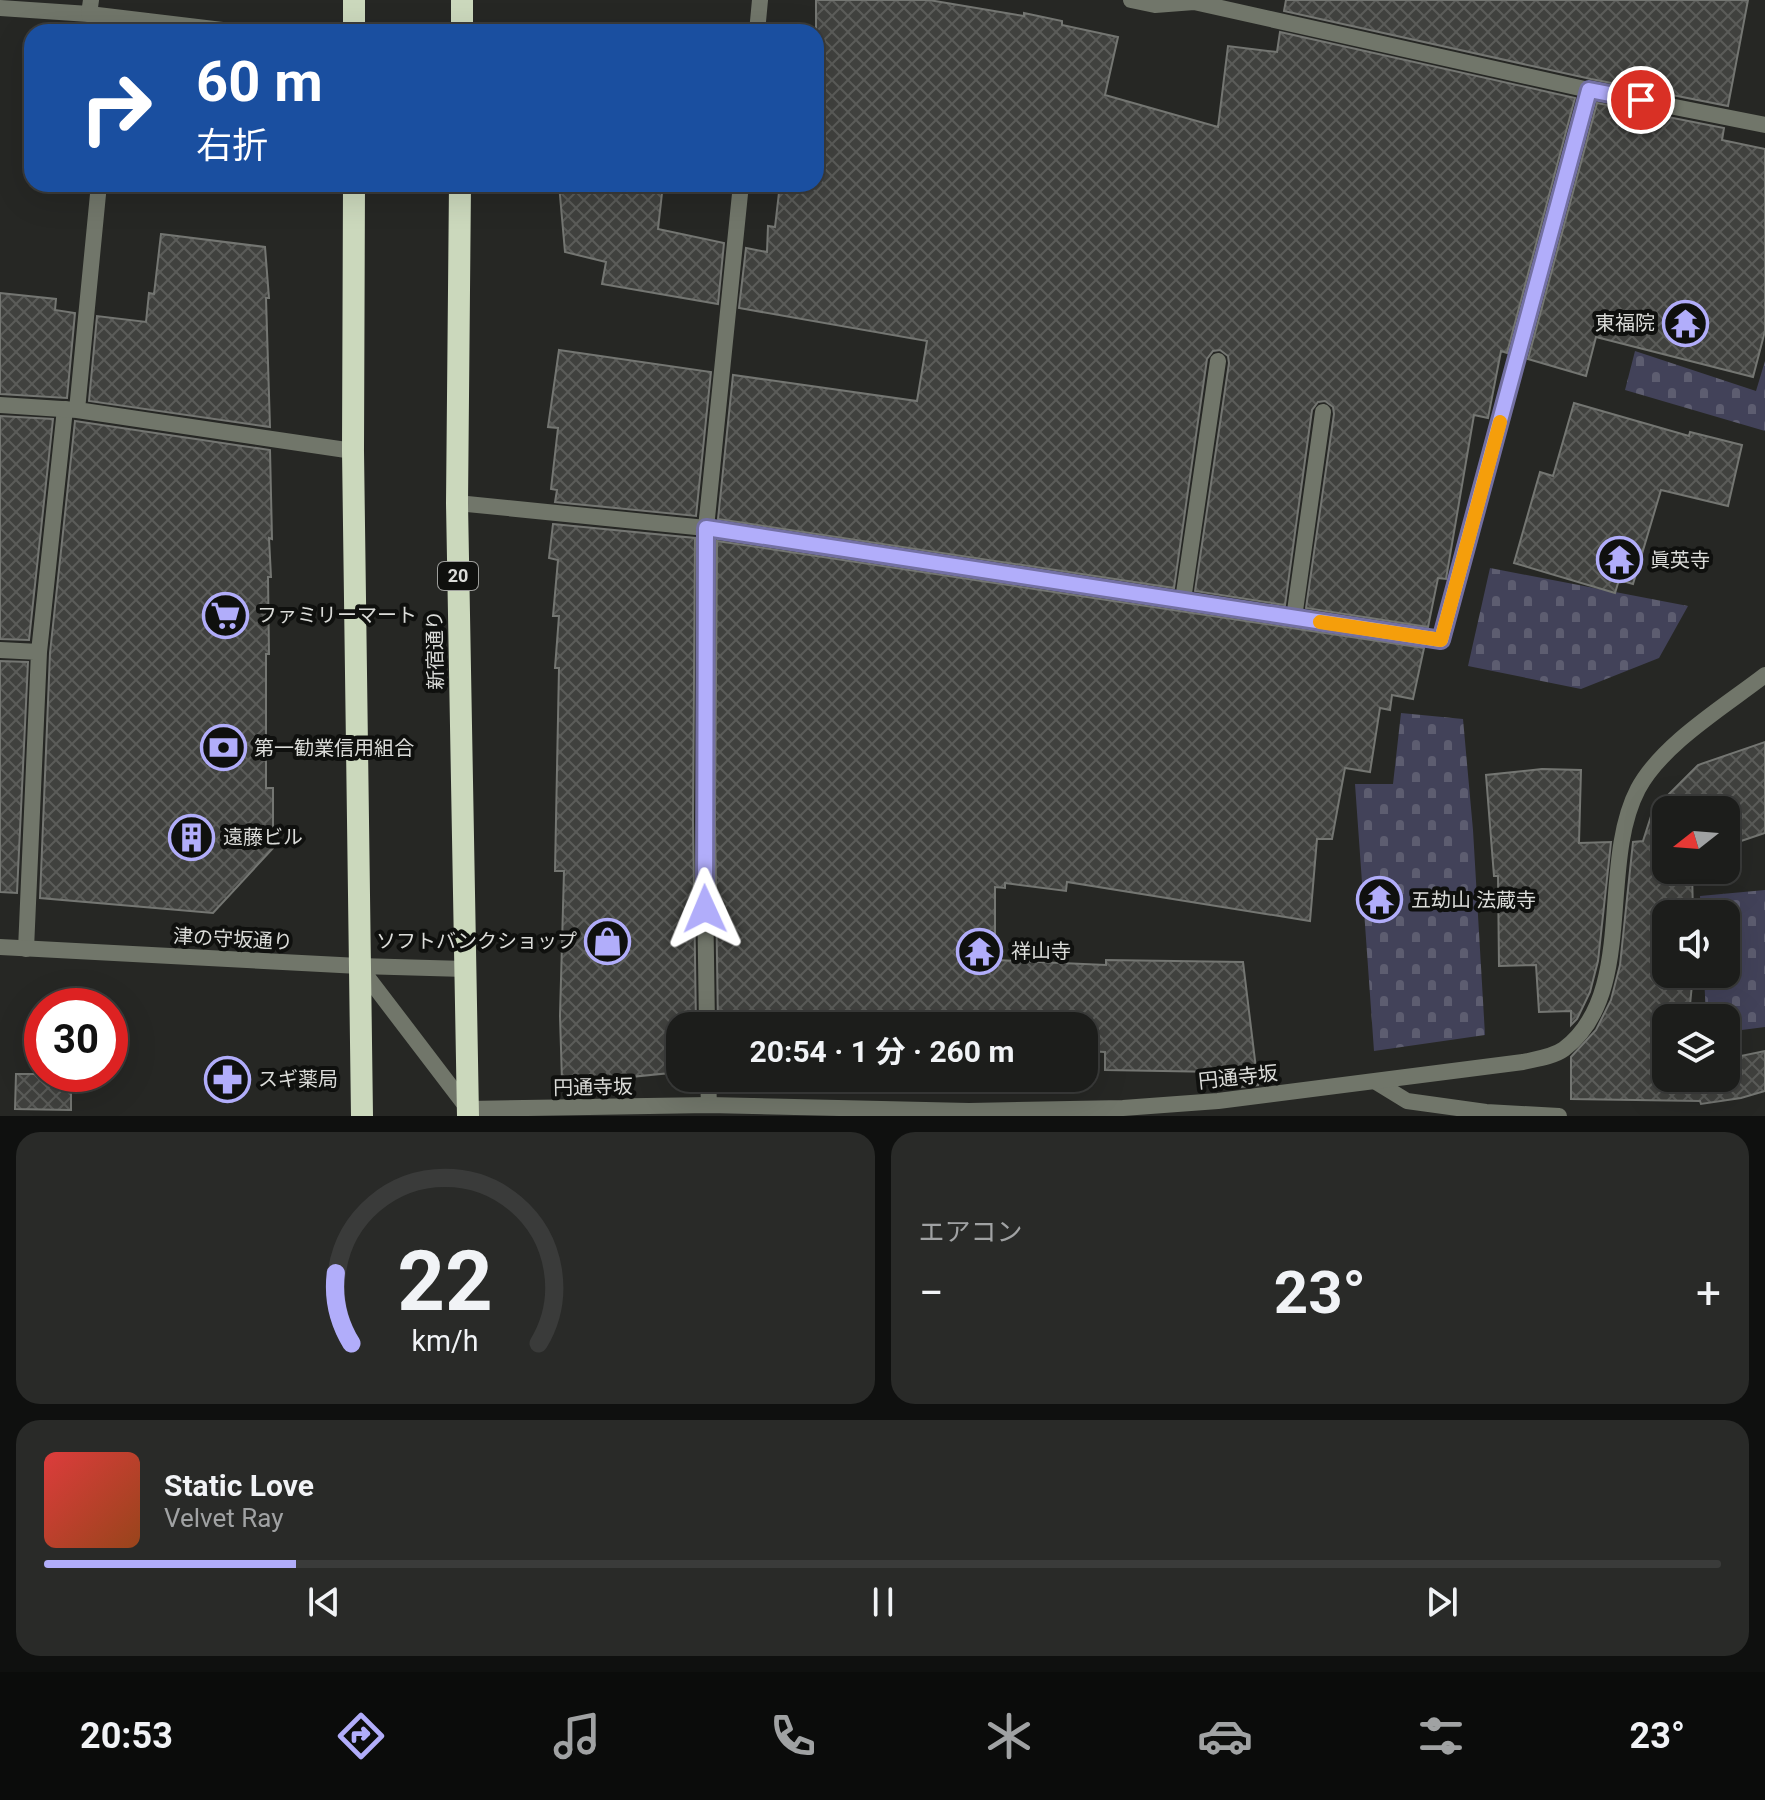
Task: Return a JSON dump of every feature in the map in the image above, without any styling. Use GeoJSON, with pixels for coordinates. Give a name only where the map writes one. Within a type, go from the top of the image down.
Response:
{"type":"FeatureCollection","features":[{"type":"Feature","properties":{"kind":"highway"},"geometry":{"type":"LineString","coordinates":[[354,0],[354,24]]}},
{"type":"Feature","properties":{"kind":"highway"},"geometry":{"type":"LineString","coordinates":[[462,0],[462,24]]}},
{"type":"Feature","properties":{"kind":"highway"},"geometry":{"type":"LineString","coordinates":[[354,192],[353,451],[362,1116]]}},
{"type":"Feature","properties":{"kind":"highway","name":"新宿通り"},"geometry":{"type":"LineString","coordinates":[[460,192],[457,503],[468,1112]]}},
{"type":"Feature","properties":{"kind":"street"},"geometry":{"type":"LineString","coordinates":[[758,24],[760,0]]}},
{"type":"Feature","properties":{"kind":"street"},"geometry":{"type":"LineString","coordinates":[[1131,0],[1155,5],[1194,1],[1589,90],[1765,125]]}},
{"type":"Feature","properties":{"kind":"street"},"geometry":{"type":"LineString","coordinates":[[0,8],[90,7],[113,24]]}},
{"type":"Feature","properties":{"kind":"street"},"geometry":{"type":"LineString","coordinates":[[457,503],[706,528],[1441,640],[1589,90]]}},
{"type":"Feature","properties":{"kind":"street"},"geometry":{"type":"LineString","coordinates":[[26,949],[39,652],[98,192]]}},
{"type":"Feature","properties":{"kind":"street"},"geometry":{"type":"LineString","coordinates":[[707,1012],[704,821],[706,528],[740,192]]}},
{"type":"Feature","properties":{"kind":"street"},"geometry":{"type":"LineString","coordinates":[[1183,600],[1218,361]]}},
{"type":"Feature","properties":{"kind":"street"},"geometry":{"type":"LineString","coordinates":[[0,405],[71,410],[353,451]]}},
{"type":"Feature","properties":{"kind":"street"},"geometry":{"type":"LineString","coordinates":[[1294,618],[1323,412]]}},
{"type":"Feature","properties":{"kind":"street"},"geometry":{"type":"LineString","coordinates":[[0,650],[39,652]]}},
{"type":"Feature","properties":{"kind":"street","name":"円通寺坂"},"geometry":{"type":"LineString","coordinates":[[468,1112],[1123,1108],[1218,1101],[1376,1082],[1523,1062],[1563,1050],[1589,1022],[1604,985],[1620,841],[1638,789],[1677,744],[1765,675]]}},
{"type":"Feature","properties":{"kind":"street","name":"津の守坂通り"},"geometry":{"type":"LineString","coordinates":[[0,947],[465,969]]}},
{"type":"Feature","properties":{"kind":"street"},"geometry":{"type":"LineString","coordinates":[[359,966],[468,1112]]}},
{"type":"Feature","properties":{"kind":"street"},"geometry":{"type":"LineString","coordinates":[[1376,1082],[1407,1101],[1486,1112],[1559,1116]]}},
{"type":"Feature","properties":{"kind":"green space"},"geometry":{"type":"Polygon","coordinates":[[[1635,351],[1756,391],[1765,361],[1765,431],[1625,390],[1635,351]]]}},
{"type":"Feature","properties":{"kind":"green space"},"geometry":{"type":"Polygon","coordinates":[[[1490,568],[1688,606],[1659,658],[1581,689],[1468,666],[1490,568]]]}},
{"type":"Feature","properties":{"kind":"green space"},"geometry":{"type":"Polygon","coordinates":[[[1401,713],[1463,719],[1485,1035],[1374,1051],[1355,784],[1393,784],[1401,713]]]}},
{"type":"Feature","properties":{"kind":"green space"},"geometry":{"type":"Polygon","coordinates":[[[1765,890],[1765,1027],[1740,1030],[1740,1004],[1705,1004],[1705,988],[1740,988],[1740,900],[1700,900],[1700,896],[1765,890]]]}},
{"type":"Feature","properties":{"kind":"building"},"geometry":{"type":"Polygon","coordinates":[[[816,0],[929,0],[1062,21],[1062,25],[1118,37],[1105,95],[1218,127],[1228,46],[1277,52],[1280,32],[1575,98],[1507,353],[1501,351],[1488,418],[1474,415],[1446,579],[1438,578],[1428,627],[1306,608],[1334,414],[1333,407],[1325,401],[1318,402],[1312,410],[1285,605],[1195,591],[1229,363],[1228,356],[1220,350],[1213,351],[1207,359],[1174,588],[718,519],[733,375],[917,401],[927,341],[739,308],[746,248],[767,252],[768,226],[775,227],[779,192],[824,192],[824,24],[816,24],[816,0]]]}},
{"type":"Feature","properties":{"kind":"building"},"geometry":{"type":"Polygon","coordinates":[[[1286,0],[1748,0],[1728,106],[1284,11],[1286,0]]]}},
{"type":"Feature","properties":{"kind":"building"},"geometry":{"type":"Polygon","coordinates":[[[1597,103],[1724,128],[1722,140],[1765,149],[1765,331],[1753,377],[1596,337],[1586,376],[1528,359],[1597,103]]]}},
{"type":"Feature","properties":{"kind":"building"},"geometry":{"type":"Polygon","coordinates":[[[560,192],[662,192],[658,229],[724,243],[718,304],[602,284],[606,262],[565,252],[560,192]]]}},
{"type":"Feature","properties":{"kind":"building"},"geometry":{"type":"Polygon","coordinates":[[[161,234],[265,247],[269,298],[266,298],[270,427],[89,401],[97,316],[146,322],[149,293],[154,294],[161,234]]]}},
{"type":"Feature","properties":{"kind":"building"},"geometry":{"type":"Polygon","coordinates":[[[0,293],[56,299],[55,310],[75,313],[67,398],[0,394],[0,293]]]}},
{"type":"Feature","properties":{"kind":"building"},"geometry":{"type":"Polygon","coordinates":[[[559,350],[711,372],[696,516],[555,502],[557,490],[551,489],[558,428],[548,427],[559,350]]]}},
{"type":"Feature","properties":{"kind":"building"},"geometry":{"type":"Polygon","coordinates":[[[1574,403],[1689,436],[1690,432],[1742,445],[1728,506],[1661,490],[1633,584],[1619,580],[1615,593],[1514,563],[1540,472],[1553,476],[1574,403]]]}},
{"type":"Feature","properties":{"kind":"building"},"geometry":{"type":"Polygon","coordinates":[[[0,416],[53,419],[29,640],[0,639],[0,416]]]}},
{"type":"Feature","properties":{"kind":"building"},"geometry":{"type":"Polygon","coordinates":[[[75,421],[270,450],[272,539],[269,538],[271,577],[268,577],[269,654],[266,654],[266,788],[273,788],[273,848],[213,913],[40,898],[50,653],[75,421]]]}},
{"type":"Feature","properties":{"kind":"building"},"geometry":{"type":"Polygon","coordinates":[[[553,524],[695,538],[693,821],[696,1012],[666,1012],[666,1073],[631,1079],[562,1081],[560,1016],[564,871],[555,871],[559,668],[555,668],[559,616],[553,616],[558,560],[549,558],[553,524]]]}},
{"type":"Feature","properties":{"kind":"building"},"geometry":{"type":"Polygon","coordinates":[[[717,541],[1424,648],[1413,699],[1392,695],[1390,710],[1380,708],[1370,772],[1345,768],[1332,839],[1317,839],[1310,921],[1067,882],[1066,891],[1005,883],[1005,888],[995,887],[995,960],[1106,965],[1106,960],[1243,962],[1258,1085],[1222,1089],[1221,1072],[1105,1070],[1105,1052],[1098,1052],[1098,1012],[718,1012],[715,821],[717,541]]]}},
{"type":"Feature","properties":{"kind":"building"},"geometry":{"type":"Polygon","coordinates":[[[0,661],[28,662],[17,893],[0,892],[0,661]]]}},
{"type":"Feature","properties":{"kind":"building"},"geometry":{"type":"Polygon","coordinates":[[[1765,742],[1765,833],[1740,841],[1740,796],[1667,796],[1698,765],[1765,742]]]}},
{"type":"Feature","properties":{"kind":"building"},"geometry":{"type":"Polygon","coordinates":[[[1542,769],[1581,770],[1579,843],[1611,842],[1598,961],[1590,992],[1571,1025],[1571,1011],[1539,1012],[1536,965],[1499,966],[1498,876],[1494,876],[1486,775],[1542,769]]]}},
{"type":"Feature","properties":{"kind":"building"},"geometry":{"type":"Polygon","coordinates":[[[1652,813],[1652,884],[1692,884],[1693,900],[1652,900],[1652,988],[1692,988],[1690,1004],[1652,1004],[1652,1092],[1740,1092],[1740,1056],[1765,1051],[1765,1091],[1701,1104],[1700,1101],[1571,1099],[1571,1057],[1596,1030],[1611,1000],[1620,965],[1633,842],[1643,841],[1652,813]]]}},
{"type":"Feature","properties":{"kind":"building"},"geometry":{"type":"Polygon","coordinates":[[[16,1074],[24,1074],[24,1092],[71,1092],[71,1110],[15,1109],[16,1074]]]}},
{"type":"Feature","properties":{"kind":"slow traffic"},"geometry":{"type":"LineString","coordinates":[[1320,622],[1441,640],[1500,422]]}},
{"type":"Feature","properties":{"kind":"place","name":"東福院"},"geometry":{"type":"Point","coordinates":[1686,323]}},
{"type":"Feature","properties":{"kind":"place","name":"眞英寺"},"geometry":{"type":"Point","coordinates":[1619,560]}},
{"type":"Feature","properties":{"kind":"place","name":"ファミリーマート"},"geometry":{"type":"Point","coordinates":[226,615]}},
{"type":"Feature","properties":{"kind":"place","name":"第一勧業信用組合"},"geometry":{"type":"Point","coordinates":[223,748]}},
{"type":"Feature","properties":{"kind":"place","name":"遠藤ビル"},"geometry":{"type":"Point","coordinates":[192,837]}},
{"type":"Feature","properties":{"kind":"place","name":"五劫山 法蔵寺"},"geometry":{"type":"Point","coordinates":[1380,900]}},
{"type":"Feature","properties":{"kind":"place","name":"ソフトバンクショップ"},"geometry":{"type":"Point","coordinates":[608,941]}},
{"type":"Feature","properties":{"kind":"place","name":"祥山寺"},"geometry":{"type":"Point","coordinates":[980,951]}},
{"type":"Feature","properties":{"kind":"place","name":"スギ薬局"},"geometry":{"type":"Point","coordinates":[227,1079]}},
{"type":"Feature","properties":{"kind":"route"},"geometry":{"type":"LineString","coordinates":[[705,909],[706,528],[1441,640],[1589,90],[1641,100]]}}]}
